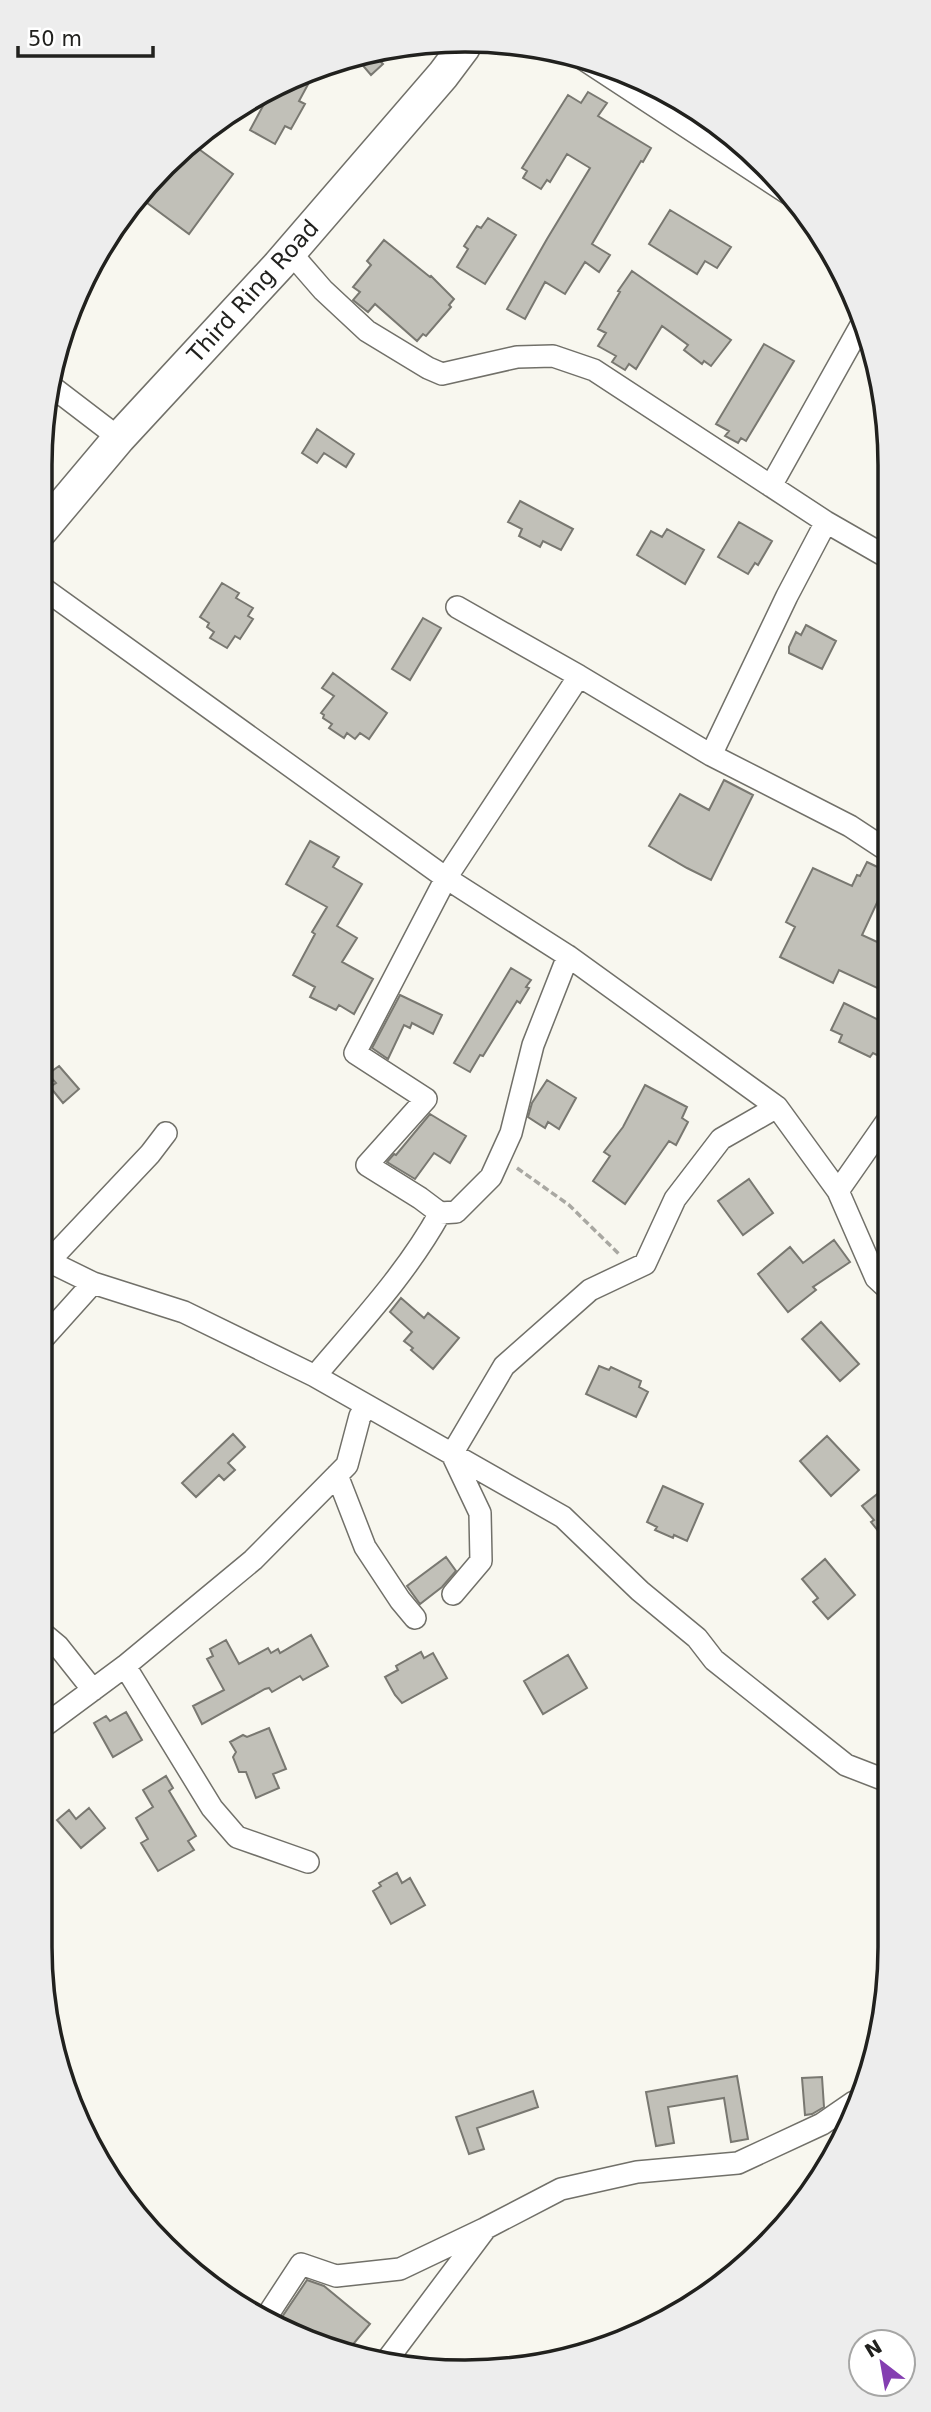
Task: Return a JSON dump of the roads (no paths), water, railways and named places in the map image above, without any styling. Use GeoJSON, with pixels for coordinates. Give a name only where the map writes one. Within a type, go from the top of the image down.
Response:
{"type":"FeatureCollection","features":[{"type":"Feature","properties":{"kind":"street","name":"Third Ring Road"},"geometry":{"type":"LineString","coordinates":[[52,518],[119,438],[290,252],[460,52]]}},
{"type":"Feature","properties":{"kind":"street"},"geometry":{"type":"LineString","coordinates":[[635,89],[708,131]]}},
{"type":"Feature","properties":{"kind":"street"},"geometry":{"type":"LineString","coordinates":[[290,252],[323,290],[368,331],[428,368],[442,374],[517,357],[553,356],[594,370],[826,522],[878,552]]}},
{"type":"Feature","properties":{"kind":"street"},"geometry":{"type":"LineString","coordinates":[[771,486],[857,334]]}},
{"type":"Feature","properties":{"kind":"street"},"geometry":{"type":"LineString","coordinates":[[59,392],[119,438]]}},
{"type":"Feature","properties":{"kind":"street"},"geometry":{"type":"LineString","coordinates":[[711,755],[787,596],[826,522]]}},
{"type":"Feature","properties":{"kind":"street"},"geometry":{"type":"LineString","coordinates":[[52,595],[446,878],[568,956],[776,1107],[838,1191],[878,1280]]}},
{"type":"Feature","properties":{"kind":"street"},"geometry":{"type":"LineString","coordinates":[[457,607],[711,755],[850,826],[878,844]]}},
{"type":"Feature","properties":{"kind":"street"},"geometry":{"type":"LineString","coordinates":[[568,956],[533,1045],[512,1133],[491,1177],[456,1212],[440,1213],[366,1165],[426,1099],[355,1054],[446,878],[579,676]]}},
{"type":"Feature","properties":{"kind":"street"},"geometry":{"type":"LineString","coordinates":[[452,1454],[504,1366],[590,1290],[645,1264],[675,1199],[721,1139],[776,1107]]}},
{"type":"Feature","properties":{"kind":"street"},"geometry":{"type":"LineString","coordinates":[[52,1252],[166,1133]]}},
{"type":"Feature","properties":{"kind":"street"},"geometry":{"type":"LineString","coordinates":[[838,1191],[878,1134]]}},
{"type":"Feature","properties":{"kind":"street"},"geometry":{"type":"LineString","coordinates":[[315,1376],[390,1287],[440,1213]]}},
{"type":"Feature","properties":{"kind":"street"},"geometry":{"type":"LineString","coordinates":[[52,1262],[93,1283],[184,1312],[315,1376],[563,1517],[640,1591],[697,1639],[714,1660],[846,1765],[878,1777]]}},
{"type":"Feature","properties":{"kind":"street"},"geometry":{"type":"LineString","coordinates":[[52,1329],[93,1283]]}},
{"type":"Feature","properties":{"kind":"street"},"geometry":{"type":"LineString","coordinates":[[52,1721],[253,1560],[347,1465],[360,1416],[368,1407]]}},
{"type":"Feature","properties":{"kind":"street"},"geometry":{"type":"LineString","coordinates":[[452,1454],[480,1513],[481,1525],[481,1561],[453,1594]]}},
{"type":"Feature","properties":{"kind":"street"},"geometry":{"type":"LineString","coordinates":[[337,1475],[365,1547],[415,1618]]}},
{"type":"Feature","properties":{"kind":"street"},"geometry":{"type":"LineString","coordinates":[[52,1641],[93,1690]]}},
{"type":"Feature","properties":{"kind":"street"},"geometry":{"type":"LineString","coordinates":[[125,1665],[212,1808],[237,1838],[308,1862]]}},
{"type":"Feature","properties":{"kind":"street"},"geometry":{"type":"LineString","coordinates":[[271,2310],[301,2264],[336,2276],[400,2269],[562,2189],[637,2172],[738,2163],[822,2124],[846,2108]]}},
{"type":"Feature","properties":{"kind":"street"},"geometry":{"type":"LineString","coordinates":[[392,2353],[486,2228]]}}]}
